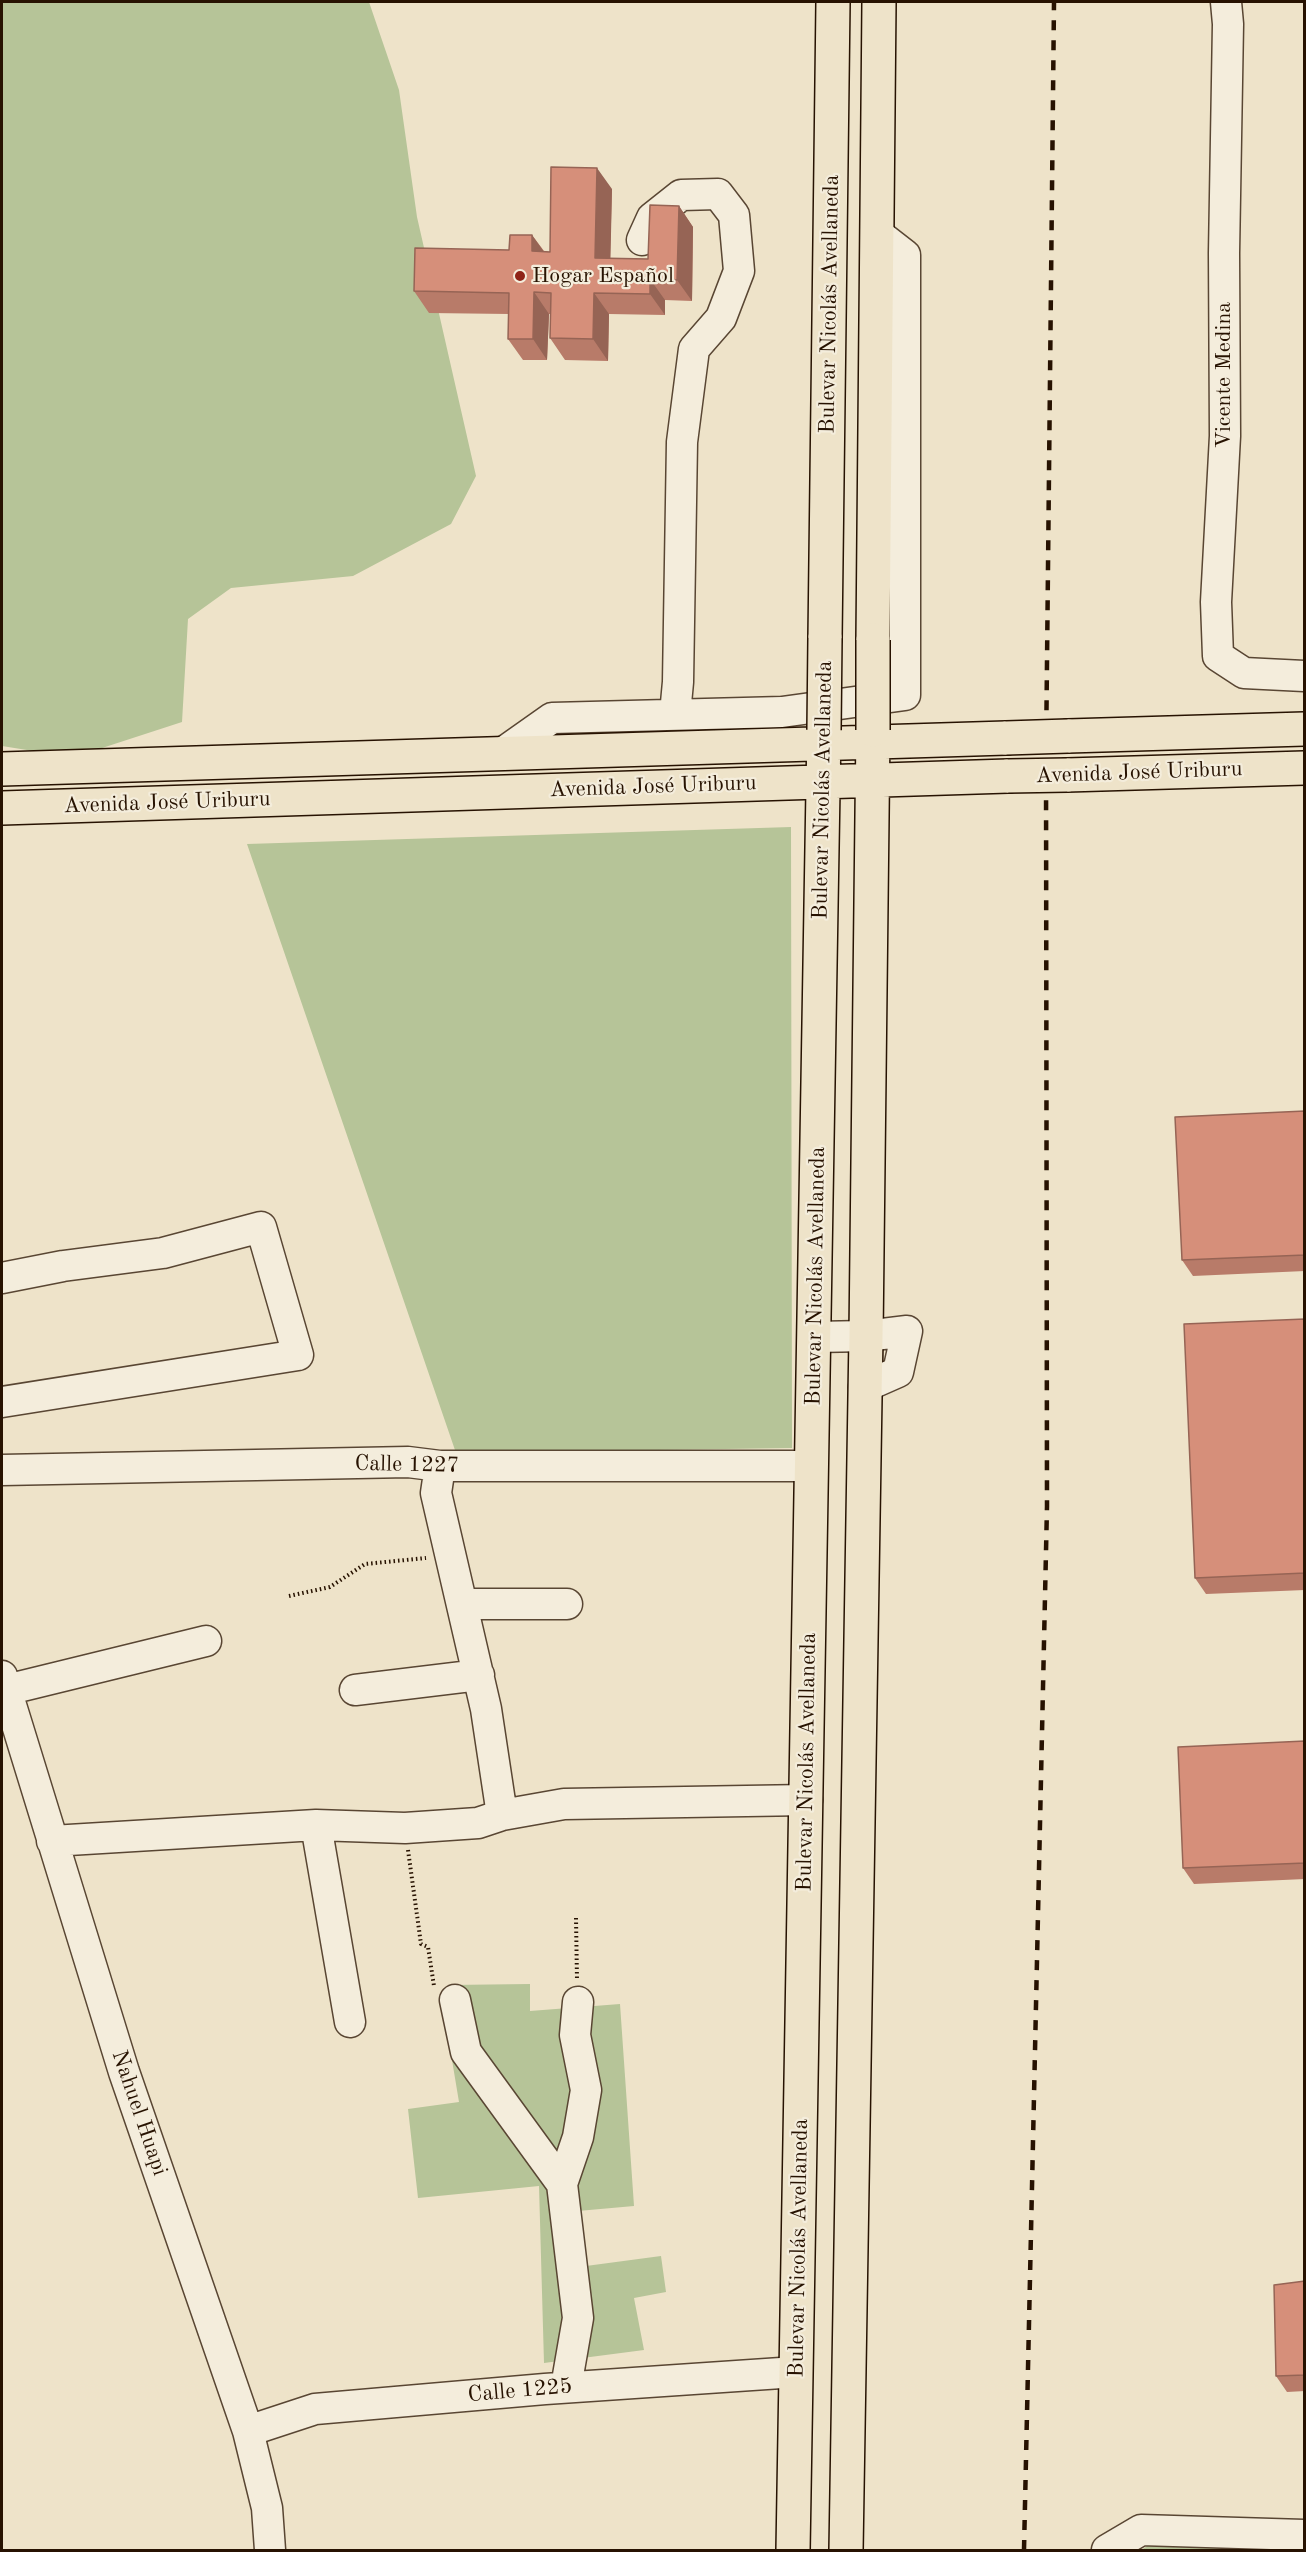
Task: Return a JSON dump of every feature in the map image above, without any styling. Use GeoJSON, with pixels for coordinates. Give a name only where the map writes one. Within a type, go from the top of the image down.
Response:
{"type":"FeatureCollection","features":[{"type":"Feature","properties":{"kind":"main road","name":"Bulevar Nicolás Avellaneda"},"geometry":{"type":"LineString","coordinates":[[793,2550],[824,782],[833,2]]}},
{"type":"Feature","properties":{"kind":"main road","name":"Bulevar Nicolás Avellaneda"},"geometry":{"type":"LineString","coordinates":[[846,2550],[866,1336],[879,2]]}},
{"type":"Feature","properties":{"kind":"main road","name":"Avenida José Uriburu"},"geometry":{"type":"LineString","coordinates":[[2,770],[501,754],[824,737],[1006,738],[1305,729]]}},
{"type":"Feature","properties":{"kind":"main road","name":"Avenida José Uriburu"},"geometry":{"type":"LineString","coordinates":[[2,808],[1305,768]]}},
{"type":"Feature","properties":{"kind":"street","name":"Vicente Medina"},"geometry":{"type":"LineString","coordinates":[[1226,2],[1228,24],[1224,253],[1225,436],[1216,603],[1218,656],[1244,673],[1305,676]]}},
{"type":"Feature","properties":{"kind":"street"},"geometry":{"type":"LineString","coordinates":[[642,240],[652,218],[681,195],[718,194],[734,215],[739,271],[721,318],[694,349],[684,430],[678,682],[675,714]]}},
{"type":"Feature","properties":{"kind":"street"},"geometry":{"type":"LineString","coordinates":[[501,754],[552,718],[782,712],[905,695],[905,255],[878,234]]}},
{"type":"Feature","properties":{"kind":"street"},"geometry":{"type":"LineString","coordinates":[[2,1278],[63,1266],[163,1252],[261,1227],[298,1355],[144,1377],[2,1402]]}},
{"type":"Feature","properties":{"kind":"street"},"geometry":{"type":"LineString","coordinates":[[815,1337],[866,1336]]}},
{"type":"Feature","properties":{"kind":"street","name":"Calle 1227"},"geometry":{"type":"LineString","coordinates":[[2,1470],[408,1462],[440,1466],[812,1466]]}},
{"type":"Feature","properties":{"kind":"street"},"geometry":{"type":"LineString","coordinates":[[440,1466],[436,1493],[486,1709],[502,1815]]}},
{"type":"Feature","properties":{"kind":"street"},"geometry":{"type":"LineString","coordinates":[[463,1604],[567,1604]]}},
{"type":"Feature","properties":{"kind":"street"},"geometry":{"type":"LineString","coordinates":[[4,1683],[206,1641]]}},
{"type":"Feature","properties":{"kind":"street"},"geometry":{"type":"LineString","coordinates":[[355,1690],[479,1675]]}},
{"type":"Feature","properties":{"kind":"street","name":"Nahuel Huapi"},"geometry":{"type":"LineString","coordinates":[[4,1683],[124,2072],[248,2431],[267,2508],[270,2550]]}},
{"type":"Feature","properties":{"kind":"street"},"geometry":{"type":"LineString","coordinates":[[52,1841],[316,1825],[405,1828],[478,1822],[502,1815],[564,1804],[807,1800]]}},
{"type":"Feature","properties":{"kind":"street"},"geometry":{"type":"LineString","coordinates":[[316,1825],[350,2022]]}},
{"type":"Feature","properties":{"kind":"street"},"geometry":{"type":"LineString","coordinates":[[454,2000],[466,2052],[562,2184]]}},
{"type":"Feature","properties":{"kind":"street"},"geometry":{"type":"LineString","coordinates":[[566,2387],[578,2318],[562,2184],[578,2138],[585,2090],[575,2035],[578,2002]]}},
{"type":"Feature","properties":{"kind":"street","name":"Calle 1225"},"geometry":{"type":"LineString","coordinates":[[248,2431],[315,2409],[566,2387],[796,2372]]}},
{"type":"Feature","properties":{"kind":"street"},"geometry":{"type":"LineString","coordinates":[[1107,2550],[1141,2530],[1305,2535]]}},
{"type":"Feature","properties":{"kind":"path"},"geometry":{"type":"LineString","coordinates":[[289,1596],[330,1587],[364,1564],[451,1555]]}},
{"type":"Feature","properties":{"kind":"path"},"geometry":{"type":"LineString","coordinates":[[405,1828],[421,1944],[428,1947],[434,1988],[454,2000]]}},
{"type":"Feature","properties":{"kind":"path"},"geometry":{"type":"LineString","coordinates":[[576,1918],[578,2002]]}},
{"type":"Feature","properties":{"kind":"green space"},"geometry":{"type":"Polygon","coordinates":[[[2,2],[369,2],[399,90],[417,217],[476,476],[451,524],[353,576],[231,588],[188,619],[182,722],[99,749],[58,755],[2,746],[2,2]]]}},
{"type":"Feature","properties":{"kind":"green space"},"geometry":{"type":"Polygon","coordinates":[[[791,827],[792,1448],[456,1453],[247,844],[791,827]]]}},
{"type":"Feature","properties":{"kind":"green space"},"geometry":{"type":"Polygon","coordinates":[[[530,1984],[530,2011],[620,2004],[634,2206],[578,2211],[586,2266],[661,2256],[666,2292],[634,2298],[644,2350],[544,2363],[539,2186],[418,2198],[408,2109],[459,2102],[443,2006],[449,1985],[530,1984]]]}},
{"type":"Feature","properties":{"kind":"green space"},"geometry":{"type":"Polygon","coordinates":[[[1154,2542],[1304,2550],[1141,2550],[1154,2542]]]}},
{"type":"Feature","properties":{"kind":"building"},"geometry":{"type":"Polygon","coordinates":[[[551,167],[597,168],[595,258],[648,259],[650,205],[679,206],[677,280],[650,279],[650,294],[594,293],[593,339],[550,338],[551,293],[534,292],[533,339],[508,339],[509,293],[414,291],[415,248],[509,250],[510,235],[532,235],[532,251],[550,252],[551,167]]]}},
{"type":"Feature","properties":{"kind":"building"},"geometry":{"type":"Polygon","coordinates":[[[1305,1111],[1305,1255],[1182,1260],[1175,1117],[1305,1111]]]}},
{"type":"Feature","properties":{"kind":"building"},"geometry":{"type":"Polygon","coordinates":[[[1305,1319],[1305,1573],[1195,1578],[1184,1324],[1305,1319]]]}},
{"type":"Feature","properties":{"kind":"building"},"geometry":{"type":"Polygon","coordinates":[[[1305,1741],[1305,1863],[1183,1868],[1178,1747],[1305,1741]]]}},
{"type":"Feature","properties":{"kind":"building"},"geometry":{"type":"Polygon","coordinates":[[[1305,2281],[1305,2375],[1276,2376],[1274,2285],[1305,2281]]]}},
{"type":"Feature","properties":{"kind":"railway"},"geometry":{"type":"LineString","coordinates":[[1024,2550],[1047,1506],[1046,756],[1054,2]]}},
{"type":"Feature","properties":{"kind":"place","name":"Hogar Español"},"geometry":{"type":"Point","coordinates":[520,276]}}]}
